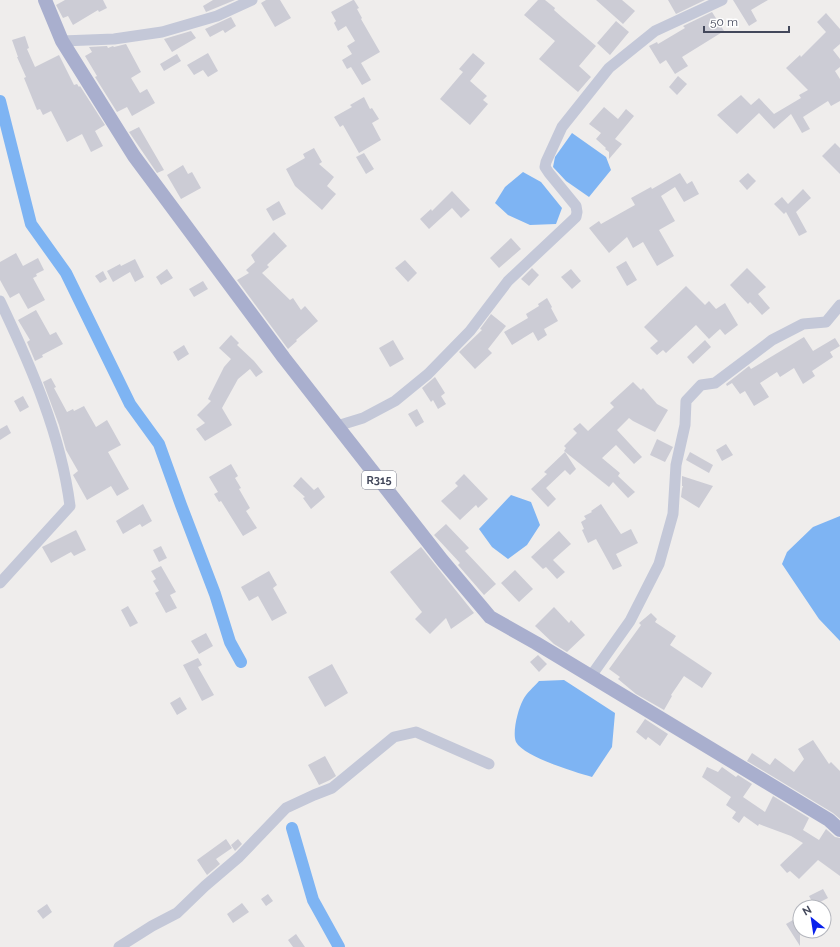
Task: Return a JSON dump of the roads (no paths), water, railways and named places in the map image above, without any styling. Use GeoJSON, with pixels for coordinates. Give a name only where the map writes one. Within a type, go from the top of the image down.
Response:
{"type":"FeatureCollection","features":[{"type":"Feature","properties":{"kind":"main road","name":"R315"},"geometry":{"type":"LineString","coordinates":[[45,0],[62,41],[134,156],[284,358],[442,560],[490,617],[591,676],[829,820],[840,830]]}},
{"type":"Feature","properties":{"kind":"street"},"geometry":{"type":"LineString","coordinates":[[62,41],[114,39],[162,32],[217,16],[252,0]]}},
{"type":"Feature","properties":{"kind":"street"},"geometry":{"type":"LineString","coordinates":[[337,426],[363,418],[395,402],[428,374],[470,331],[508,281],[576,217],[578,212],[576,206],[549,173],[545,167],[546,162],[562,127],[609,68],[655,31],[722,0]]}},
{"type":"Feature","properties":{"kind":"street"},"geometry":{"type":"LineString","coordinates":[[0,301],[16,335],[47,411],[67,479],[70,506],[0,583]]}},
{"type":"Feature","properties":{"kind":"street"},"geometry":{"type":"LineString","coordinates":[[591,676],[630,621],[659,564],[673,514],[676,465],[685,425],[686,401],[701,385],[715,383],[772,340],[803,324],[826,322],[840,306]]}},
{"type":"Feature","properties":{"kind":"street"},"geometry":{"type":"LineString","coordinates":[[119,947],[152,926],[177,913],[239,856],[286,808],[314,794],[332,788],[394,737],[416,732],[489,764]]}},
{"type":"Feature","properties":{"kind":"water"},"geometry":{"type":"Polygon","coordinates":[[[572,133],[606,157],[611,170],[589,197],[566,181],[553,167],[555,157],[572,133]]]}},
{"type":"Feature","properties":{"kind":"water"},"geometry":{"type":"Polygon","coordinates":[[[523,172],[541,182],[562,208],[556,224],[530,225],[508,215],[495,203],[505,187],[523,172]]]}},
{"type":"Feature","properties":{"kind":"water"},"geometry":{"type":"Polygon","coordinates":[[[511,495],[531,502],[540,525],[527,545],[508,559],[492,547],[479,529],[511,495]]]}},
{"type":"Feature","properties":{"kind":"water"},"geometry":{"type":"Polygon","coordinates":[[[840,516],[840,641],[819,619],[782,564],[787,552],[813,527],[840,516]]]}},
{"type":"Feature","properties":{"kind":"water"},"geometry":{"type":"Polygon","coordinates":[[[564,680],[615,713],[612,747],[592,777],[563,768],[539,758],[521,748],[516,742],[516,721],[524,697],[539,681],[564,680]]]}},
{"type":"Feature","properties":{"kind":"waterway"},"geometry":{"type":"LineString","coordinates":[[0,101],[31,224],[66,273],[130,404],[159,444],[215,594],[230,642],[241,662]]}},
{"type":"Feature","properties":{"kind":"waterway"},"geometry":{"type":"LineString","coordinates":[[292,828],[313,900],[339,947]]}}]}
